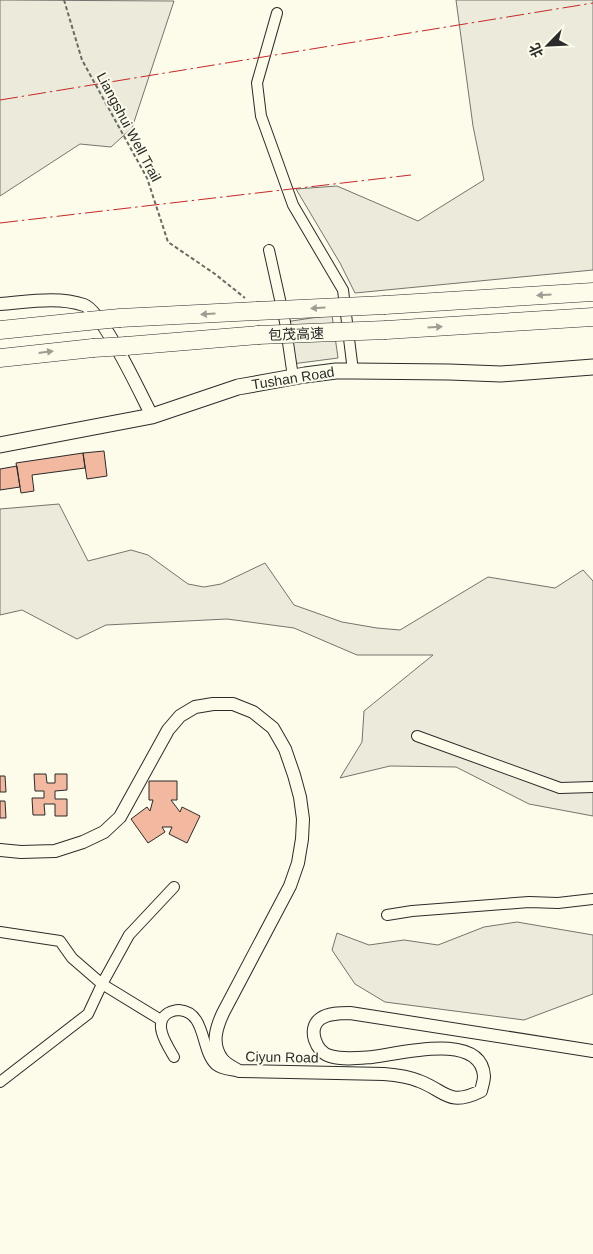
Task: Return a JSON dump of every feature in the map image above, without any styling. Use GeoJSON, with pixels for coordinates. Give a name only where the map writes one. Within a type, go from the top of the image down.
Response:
{"type":"FeatureCollection","features":[{"type":"Feature","properties":{"kind":"highway","name":"包茂高速"},"geometry":{"type":"LineString","coordinates":[[0,330],[254,306],[384,305],[593,292]]}},
{"type":"Feature","properties":{"kind":"highway","name":"包茂高速"},"geometry":{"type":"LineString","coordinates":[[0,358],[93,348],[258,335],[386,330],[593,317]]}},
{"type":"Feature","properties":{"kind":"main road","name":"Tushan Road"},"geometry":{"type":"LineString","coordinates":[[0,445],[152,416],[238,387],[336,371],[501,374],[593,367]]}},
{"type":"Feature","properties":{"kind":"street"},"geometry":{"type":"LineString","coordinates":[[277,13],[257,84],[261,116],[293,205],[343,290],[353,371]]}},
{"type":"Feature","properties":{"kind":"street"},"geometry":{"type":"LineString","coordinates":[[269,250],[285,322],[293,377]]}},
{"type":"Feature","properties":{"kind":"street"},"geometry":{"type":"LineString","coordinates":[[0,304],[56,300],[86,305],[107,329],[152,416]]}},
{"type":"Feature","properties":{"kind":"street","name":"Ciyun Road"},"geometry":{"type":"LineString","coordinates":[[0,850],[22,852],[55,851],[83,842],[104,832],[120,817],[168,730],[180,716],[195,707],[213,704],[234,704],[253,712],[273,728],[285,749],[294,775],[303,819],[298,863],[290,886],[215,1030],[216,1046],[223,1060],[239,1071],[403,1075],[421,1082],[450,1098],[468,1097],[481,1091],[484,1077],[482,1066],[468,1052],[427,1049],[350,1058],[324,1054],[315,1042],[315,1030],[321,1018],[334,1014],[350,1013],[593,1051]]}},
{"type":"Feature","properties":{"kind":"street"},"geometry":{"type":"LineString","coordinates":[[417,736],[560,788],[593,787]]}},
{"type":"Feature","properties":{"kind":"street"},"geometry":{"type":"LineString","coordinates":[[0,1082],[88,1014],[102,984],[130,935],[174,887]]}},
{"type":"Feature","properties":{"kind":"street"},"geometry":{"type":"LineString","coordinates":[[387,915],[528,902],[558,903],[593,899]]}},
{"type":"Feature","properties":{"kind":"street"},"geometry":{"type":"LineString","coordinates":[[0,932],[60,941],[72,958],[102,984],[161,1020]]}},
{"type":"Feature","properties":{"kind":"street"},"geometry":{"type":"LineString","coordinates":[[174,1057],[160,1024],[161,1020],[177,1010],[186,1012],[195,1018],[215,1064],[223,1069],[239,1071]]}},
{"type":"Feature","properties":{"kind":"path","name":"Liangshui Well Trail"},"geometry":{"type":"LineString","coordinates":[[64,0],[82,60],[147,178],[168,242],[254,306]]}},
{"type":"Feature","properties":{"kind":"shaded area"},"geometry":{"type":"Polygon","coordinates":[[[0,0],[174,1],[132,128],[111,147],[80,144],[0,196],[0,0]]]}},
{"type":"Feature","properties":{"kind":"shaded area"},"geometry":{"type":"Polygon","coordinates":[[[456,0],[593,0],[593,270],[355,293],[340,263],[296,189],[337,186],[418,221],[484,180],[473,126],[456,0]]]}},
{"type":"Feature","properties":{"kind":"shaded area"},"geometry":{"type":"Polygon","coordinates":[[[332,315],[338,358],[292,364],[285,322],[332,315]]]}},
{"type":"Feature","properties":{"kind":"shaded area"},"geometry":{"type":"Polygon","coordinates":[[[59,504],[88,561],[131,550],[148,555],[188,584],[204,587],[221,584],[265,563],[294,605],[342,622],[377,628],[400,630],[488,577],[555,588],[583,570],[593,581],[593,816],[529,804],[456,767],[390,766],[340,778],[362,742],[364,711],[433,655],[357,655],[294,628],[227,619],[106,625],[77,639],[22,610],[0,615],[0,509],[59,504]]]}},
{"type":"Feature","properties":{"kind":"shaded area"},"geometry":{"type":"Polygon","coordinates":[[[517,922],[593,935],[593,994],[524,1020],[385,1002],[355,984],[332,950],[337,933],[369,945],[404,940],[438,945],[484,927],[517,922]]]}},
{"type":"Feature","properties":{"kind":"building"},"geometry":{"type":"Polygon","coordinates":[[[104,451],[107,476],[87,479],[83,453],[104,451]]]}},
{"type":"Feature","properties":{"kind":"building"},"geometry":{"type":"Polygon","coordinates":[[[83,453],[85,468],[32,475],[34,491],[21,493],[16,463],[83,453]]]}},
{"type":"Feature","properties":{"kind":"building"},"geometry":{"type":"Polygon","coordinates":[[[17,466],[20,487],[0,490],[0,469],[17,466]]]}},
{"type":"Feature","properties":{"kind":"building"},"geometry":{"type":"Polygon","coordinates":[[[34,774],[46,774],[47,783],[55,783],[55,774],[67,774],[67,790],[55,791],[55,799],[67,799],[67,816],[55,816],[55,804],[44,804],[45,815],[33,815],[32,798],[44,798],[44,791],[35,791],[34,774]]]}},
{"type":"Feature","properties":{"kind":"building"},"geometry":{"type":"Polygon","coordinates":[[[0,776],[5,776],[6,792],[0,792],[0,776]]]}},
{"type":"Feature","properties":{"kind":"building"},"geometry":{"type":"Polygon","coordinates":[[[149,781],[177,781],[177,800],[171,800],[180,812],[182,807],[200,816],[187,843],[169,834],[172,827],[162,827],[165,832],[148,843],[131,819],[147,807],[150,811],[153,800],[149,800],[149,781]]]}},
{"type":"Feature","properties":{"kind":"building"},"geometry":{"type":"Polygon","coordinates":[[[0,801],[5,801],[6,818],[0,818],[0,801]]]}},
{"type":"Feature","properties":{"kind":"power"},"geometry":{"type":"LineString","coordinates":[[0,100],[593,3]]}},
{"type":"Feature","properties":{"kind":"power"},"geometry":{"type":"LineString","coordinates":[[0,223],[411,175]]}}]}
